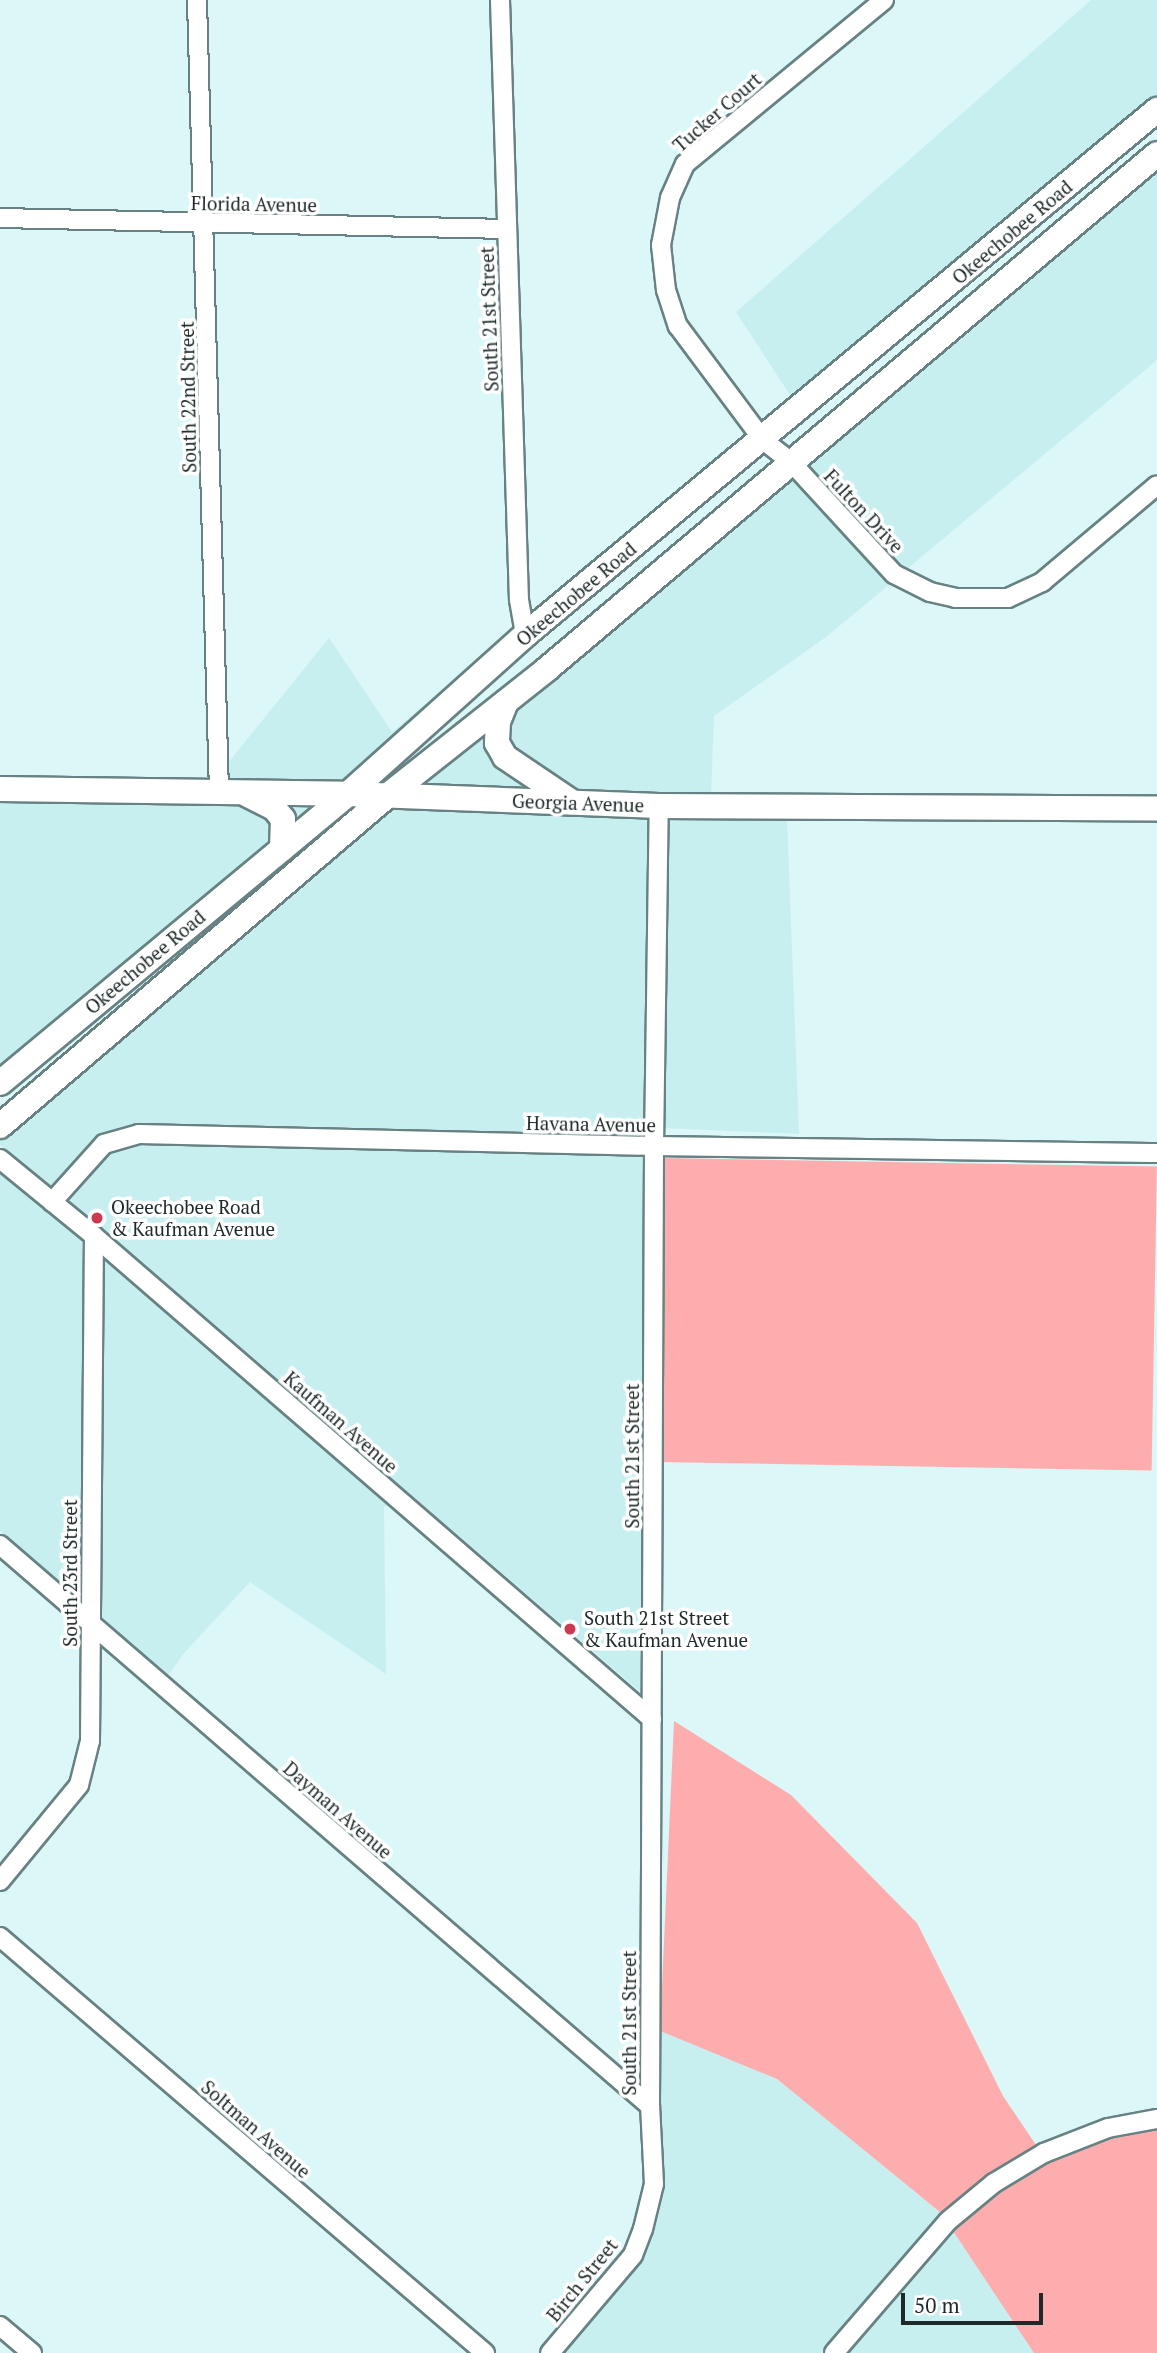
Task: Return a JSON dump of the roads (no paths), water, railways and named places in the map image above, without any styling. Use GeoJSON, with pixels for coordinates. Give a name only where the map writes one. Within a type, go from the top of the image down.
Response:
{"type":"FeatureCollection","features":[{"type":"Feature","properties":{"kind":"main road","name":"Okeechobee Road"},"geometry":{"type":"LineString","coordinates":[[0,1083],[348,794],[525,635],[1157,110]]}},
{"type":"Feature","properties":{"kind":"main road","name":"Okeechobee Road"},"geometry":{"type":"LineString","coordinates":[[0,1126],[387,796],[506,702],[1157,154]]}},
{"type":"Feature","properties":{"kind":"main road"},"geometry":{"type":"LineString","coordinates":[[506,702],[498,722],[497,743],[505,757],[572,802]]}},
{"type":"Feature","properties":{"kind":"main road","name":"Georgia Avenue"},"geometry":{"type":"LineString","coordinates":[[0,789],[348,794],[659,806],[1157,809]]}},
{"type":"Feature","properties":{"kind":"main road"},"geometry":{"type":"LineString","coordinates":[[244,794],[274,808],[283,819],[282,849]]}},
{"type":"Feature","properties":{"kind":"street","name":"South 22nd Street"},"geometry":{"type":"LineString","coordinates":[[197,0],[219,794]]}},
{"type":"Feature","properties":{"kind":"street","name":"South 21st Street"},"geometry":{"type":"LineString","coordinates":[[500,0],[519,600],[525,635]]}},
{"type":"Feature","properties":{"kind":"street","name":"Tucker Court"},"geometry":{"type":"LineString","coordinates":[[763,440],[678,326],[666,290],[661,245],[670,198],[685,164],[884,0]]}},
{"type":"Feature","properties":{"kind":"street","name":"Florida Avenue"},"geometry":{"type":"LineString","coordinates":[[0,218],[507,229]]}},
{"type":"Feature","properties":{"kind":"street","name":"Fulton Drive"},"geometry":{"type":"LineString","coordinates":[[763,440],[791,462],[894,574],[930,592],[955,598],[1008,598],[1042,582],[1157,485]]}},
{"type":"Feature","properties":{"kind":"street","name":"South 21st Street"},"geometry":{"type":"LineString","coordinates":[[650,2106],[654,1146],[659,806]]}},
{"type":"Feature","properties":{"kind":"street","name":"Havana Avenue"},"geometry":{"type":"LineString","coordinates":[[52,1202],[104,1144],[139,1134],[654,1146],[1157,1153]]}},
{"type":"Feature","properties":{"kind":"street","name":"Kaufman Avenue"},"geometry":{"type":"LineString","coordinates":[[0,1159],[94,1236],[652,1719]]}},
{"type":"Feature","properties":{"kind":"street","name":"South 23rd Street"},"geometry":{"type":"LineString","coordinates":[[0,1881],[79,1785],[90,1741],[94,1236]]}},
{"type":"Feature","properties":{"kind":"street","name":"Dayman Avenue"},"geometry":{"type":"LineString","coordinates":[[0,1545],[650,2106]]}},
{"type":"Feature","properties":{"kind":"street","name":"Soltman Avenue"},"geometry":{"type":"LineString","coordinates":[[0,1937],[485,2353]]}},
{"type":"Feature","properties":{"kind":"street","name":"Birch Street"},"geometry":{"type":"LineString","coordinates":[[550,2353],[633,2255],[643,2229],[654,2184],[650,2106]]}},
{"type":"Feature","properties":{"kind":"street"},"geometry":{"type":"LineString","coordinates":[[834,2353],[948,2221],[994,2183],[1057,2148],[1108,2128],[1157,2119]]}},
{"type":"Feature","properties":{"kind":"street"},"geometry":{"type":"LineString","coordinates":[[0,2326],[32,2353]]}},
{"type":"Feature","properties":{"kind":"place","name":"Okeechobee Road & Kaufman Avenue"},"geometry":{"type":"Point","coordinates":[97,1218]}},
{"type":"Feature","properties":{"kind":"place","name":"South 21st Street & Kaufman Avenue"},"geometry":{"type":"Point","coordinates":[570,1629]}}]}
